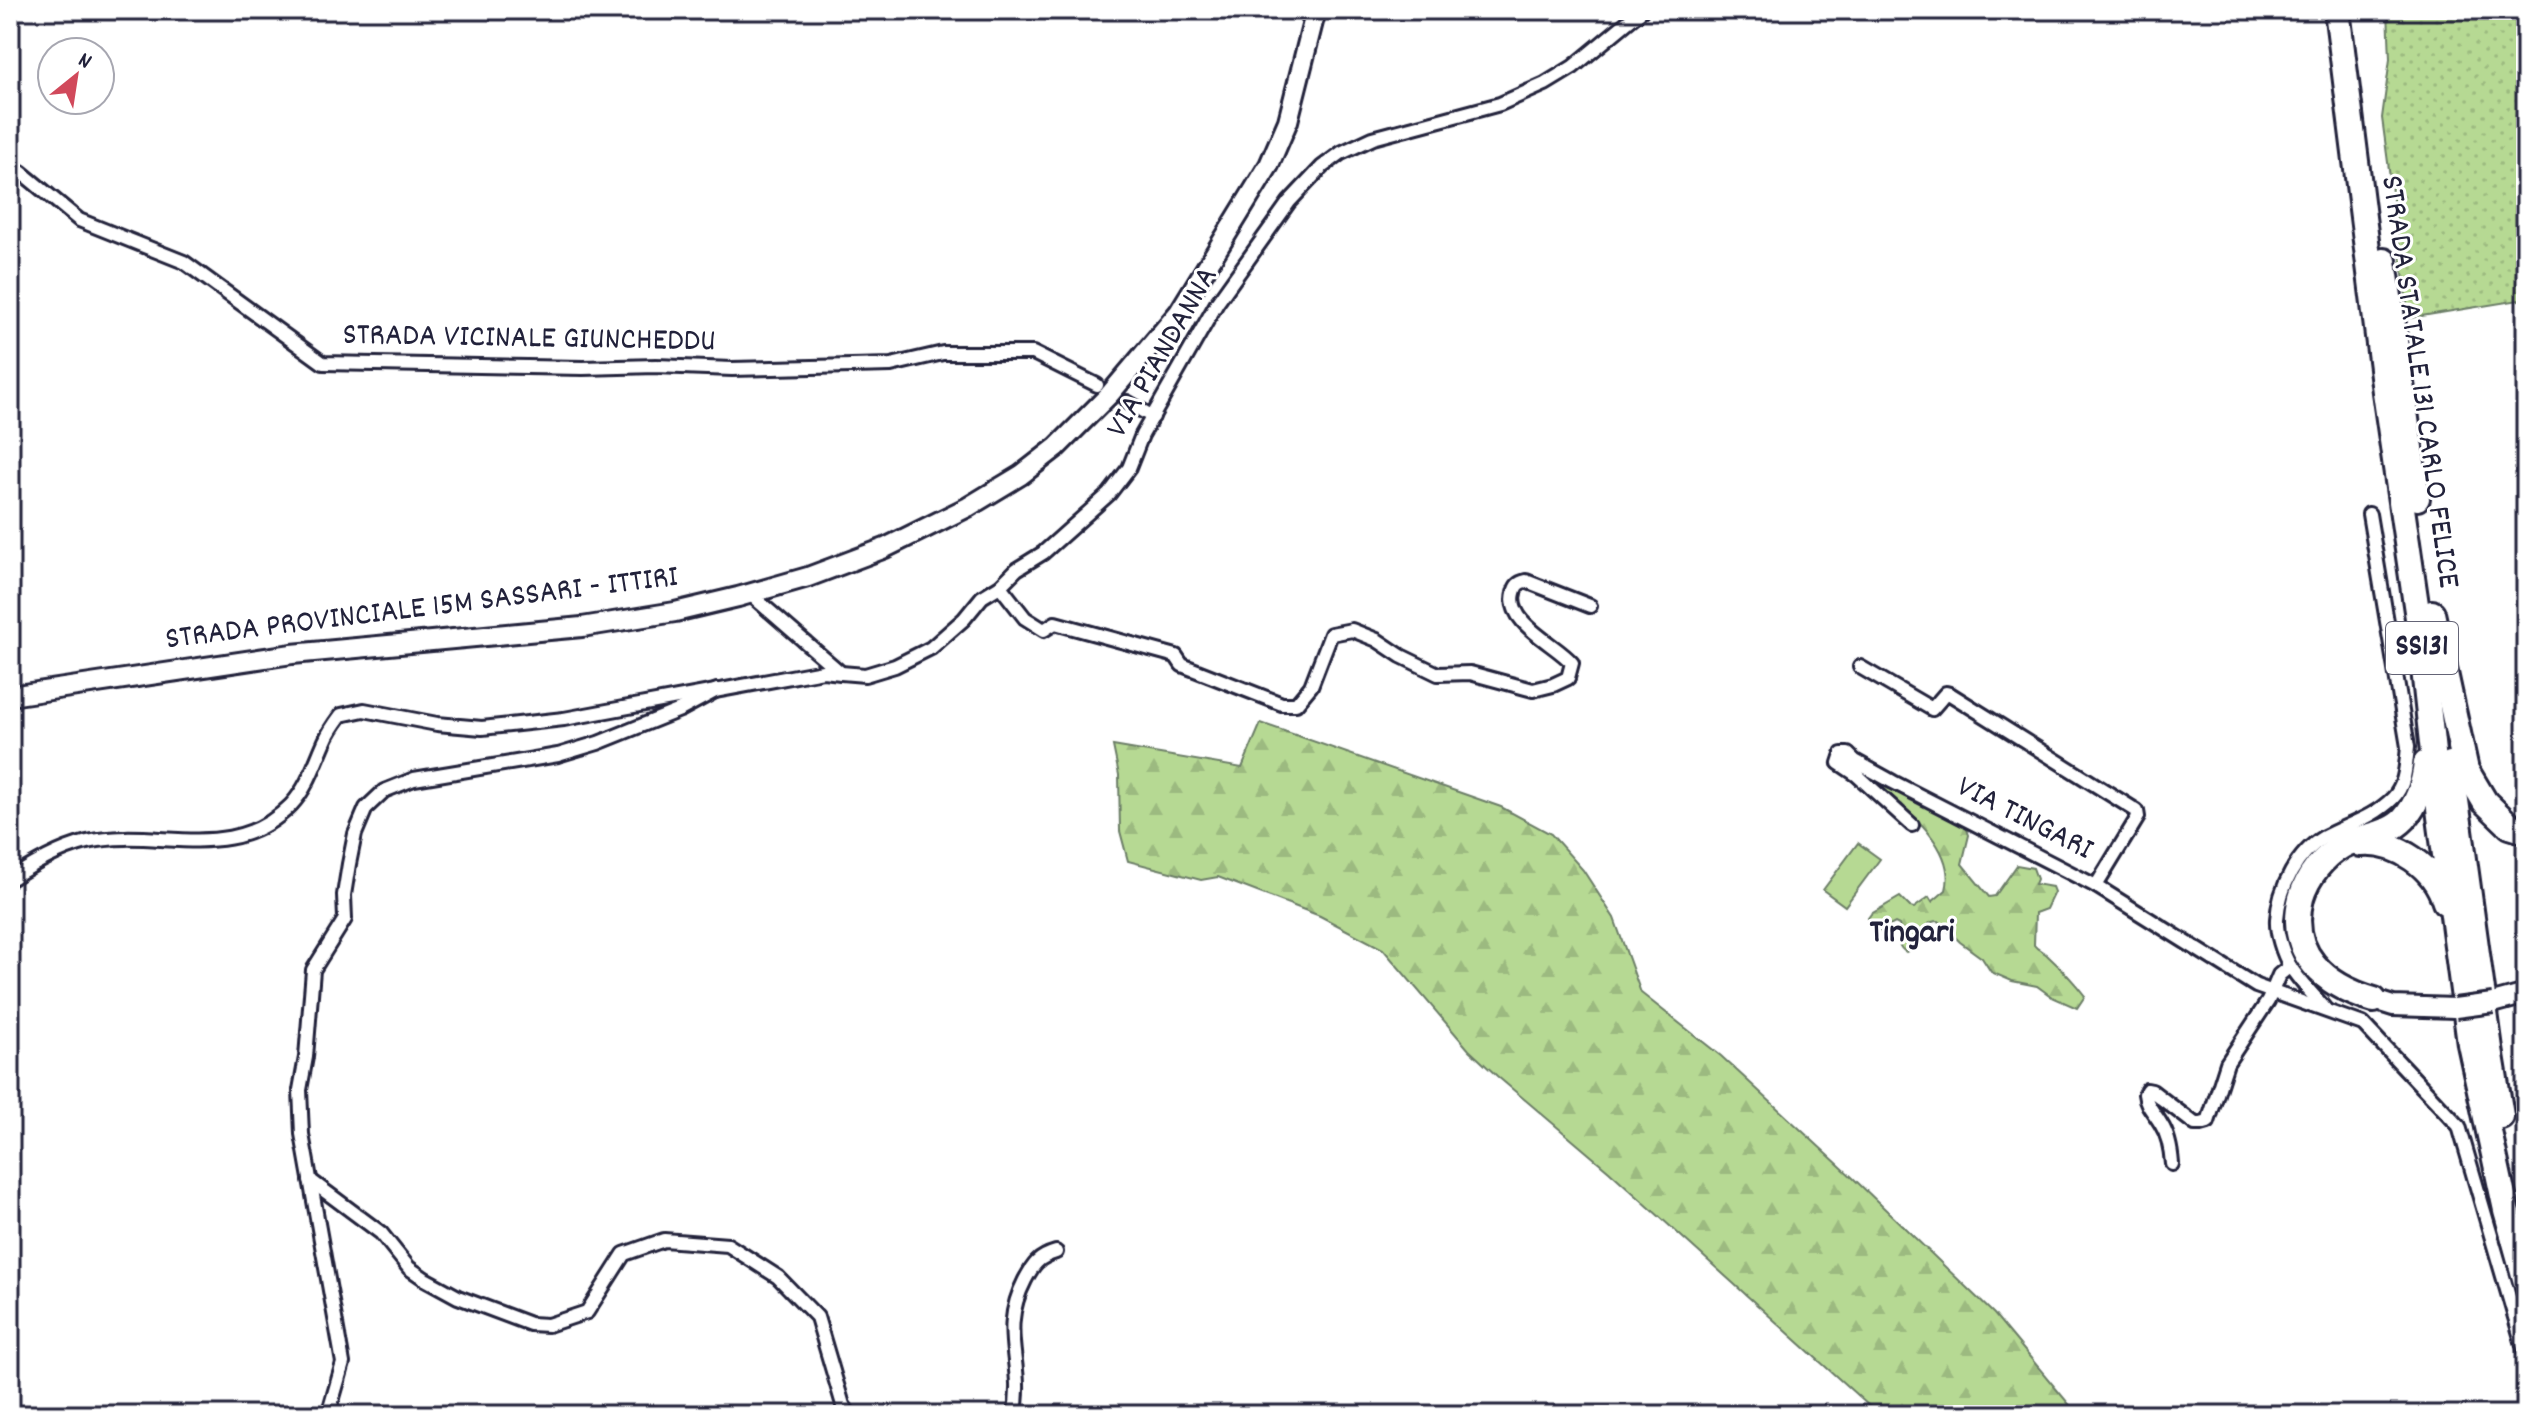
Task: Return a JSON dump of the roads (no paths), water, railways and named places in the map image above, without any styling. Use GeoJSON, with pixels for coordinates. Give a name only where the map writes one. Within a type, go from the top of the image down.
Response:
{"type":"FeatureCollection","features":[{"type":"Feature","properties":{"kind":"highway","name":"STRADA STATALE 131 CARLO FELICE"},"geometry":{"type":"LineString","coordinates":[[2337,10],[2385,392],[2420,632],[2440,817],[2470,1044],[2506,1210],[2526,1282]]}},
{"type":"Feature","properties":{"kind":"highway","name":"STRADA STATALE 131 CARLO FELICE"},"geometry":{"type":"LineString","coordinates":[[2348,10],[2403,388],[2490,1049],[2511,1175],[2526,1227]]}},
{"type":"Feature","properties":{"kind":"highway"},"geometry":{"type":"LineString","coordinates":[[2430,603],[2466,770],[2485,802],[2510,826],[2526,831]]}},
{"type":"Feature","properties":{"kind":"highway"},"geometry":{"type":"LineString","coordinates":[[2374,1000],[2354,994],[2321,973],[2301,943],[2297,914],[2305,882],[2323,861],[2343,846],[2389,830],[2403,820],[2424,784],[2426,761],[2420,632]]}},
{"type":"Feature","properties":{"kind":"highway"},"geometry":{"type":"LineString","coordinates":[[2343,846],[2377,843],[2402,852],[2427,869],[2442,891],[2457,946]]}},
{"type":"Feature","properties":{"kind":"main road","name":"STRADA PROVINCIALE 15M SASSARI - ITTIRI"},"geometry":{"type":"LineString","coordinates":[[10,696],[292,654],[582,627],[675,612],[808,577],[885,548],[968,507],[1021,475],[1057,447],[1109,395],[1179,312],[1269,165],[1288,121],[1316,10]]}},
{"type":"Feature","properties":{"kind":"main road"},"geometry":{"type":"LineString","coordinates":[[2374,1000],[2393,1006],[2455,1008],[2493,1003],[2526,994]]}},
{"type":"Feature","properties":{"kind":"street","name":"VIA PIANDANNA"},"geometry":{"type":"LineString","coordinates":[[10,879],[56,853],[88,842],[133,837],[202,842],[233,838],[262,827],[292,805],[304,788],[327,736],[341,715],[364,710],[437,724],[482,728],[564,719],[823,671],[865,675],[895,666],[931,648],[964,619],[982,597],[1043,553],[1109,494],[1129,468],[1153,417],[1217,303],[1289,202],[1322,167],[1341,153],[1373,138],[1500,104],[1545,84],[1573,67],[1642,10]]}},
{"type":"Feature","properties":{"kind":"street","name":"STRADA VICINALE GIUNCHEDDU"},"geometry":{"type":"LineString","coordinates":[[10,169],[21,172],[79,220],[184,262],[323,363],[732,369],[891,365],[943,353],[1033,353],[1097,385]]}},
{"type":"Feature","properties":{"kind":"street"},"geometry":{"type":"LineString","coordinates":[[1127,402],[1153,417]]}},
{"type":"Feature","properties":{"kind":"street"},"geometry":{"type":"LineString","coordinates":[[2172,1164],[2170,1145],[2163,1126],[2146,1103],[2147,1090],[2195,1124],[2208,1122],[2227,1063],[2268,1001],[2279,975],[2290,966],[2277,922],[2284,889],[2294,867],[2322,838],[2365,820],[2395,797],[2405,774],[2408,747],[2369,514]]}},
{"type":"Feature","properties":{"kind":"street"},"geometry":{"type":"LineString","coordinates":[[1000,586],[1025,618],[1044,630],[1055,623],[1176,656],[1182,665],[1282,704],[1296,704],[1311,686],[1331,634],[1352,630],[1377,640],[1438,674],[1470,673],[1533,690],[1553,685],[1568,678],[1572,663],[1562,651],[1520,620],[1512,600],[1515,588],[1526,581],[1590,606]]}},
{"type":"Feature","properties":{"kind":"street"},"geometry":{"type":"LineString","coordinates":[[750,594],[841,673]]}},
{"type":"Feature","properties":{"kind":"street"},"geometry":{"type":"LineString","coordinates":[[1860,667],[1932,709],[1946,693],[1950,694],[2132,806],[2138,817],[2096,886]]}},
{"type":"Feature","properties":{"kind":"street"},"geometry":{"type":"LineString","coordinates":[[328,1415],[343,1363],[302,1134],[300,1090],[306,1057],[313,970],[345,919],[344,895],[355,834],[366,808],[384,791],[414,779],[558,755],[598,743],[680,710],[717,690]]}},
{"type":"Feature","properties":{"kind":"street","name":"VIA TINGARI"},"geometry":{"type":"LineString","coordinates":[[1912,825],[1857,775],[1839,763],[1842,754],[1848,754],[1893,782],[2096,886],[2270,993],[2363,1024]]}},
{"type":"Feature","properties":{"kind":"street","name":"VIA TINGARI"},"geometry":{"type":"LineString","coordinates":[[2290,966],[2325,1009]]}},
{"type":"Feature","properties":{"kind":"street"},"geometry":{"type":"LineString","coordinates":[[2374,1000],[2363,1024],[2459,1126],[2526,1355]]}},
{"type":"Feature","properties":{"kind":"street"},"geometry":{"type":"LineString","coordinates":[[310,1180],[381,1233],[409,1268],[425,1279],[458,1297],[530,1324],[548,1325],[587,1312],[624,1254],[664,1240],[728,1245],[778,1277],[817,1317],[843,1405],[850,1415]]}},
{"type":"Feature","properties":{"kind":"street"},"geometry":{"type":"LineString","coordinates":[[1014,1415],[1017,1401],[1011,1319],[1014,1307],[1034,1264],[1042,1256],[1056,1252]]}},
{"type":"Feature","properties":{"kind":"district","name":"Tingari"},"geometry":{"type":"Point","coordinates":[1912,934]}}]}
